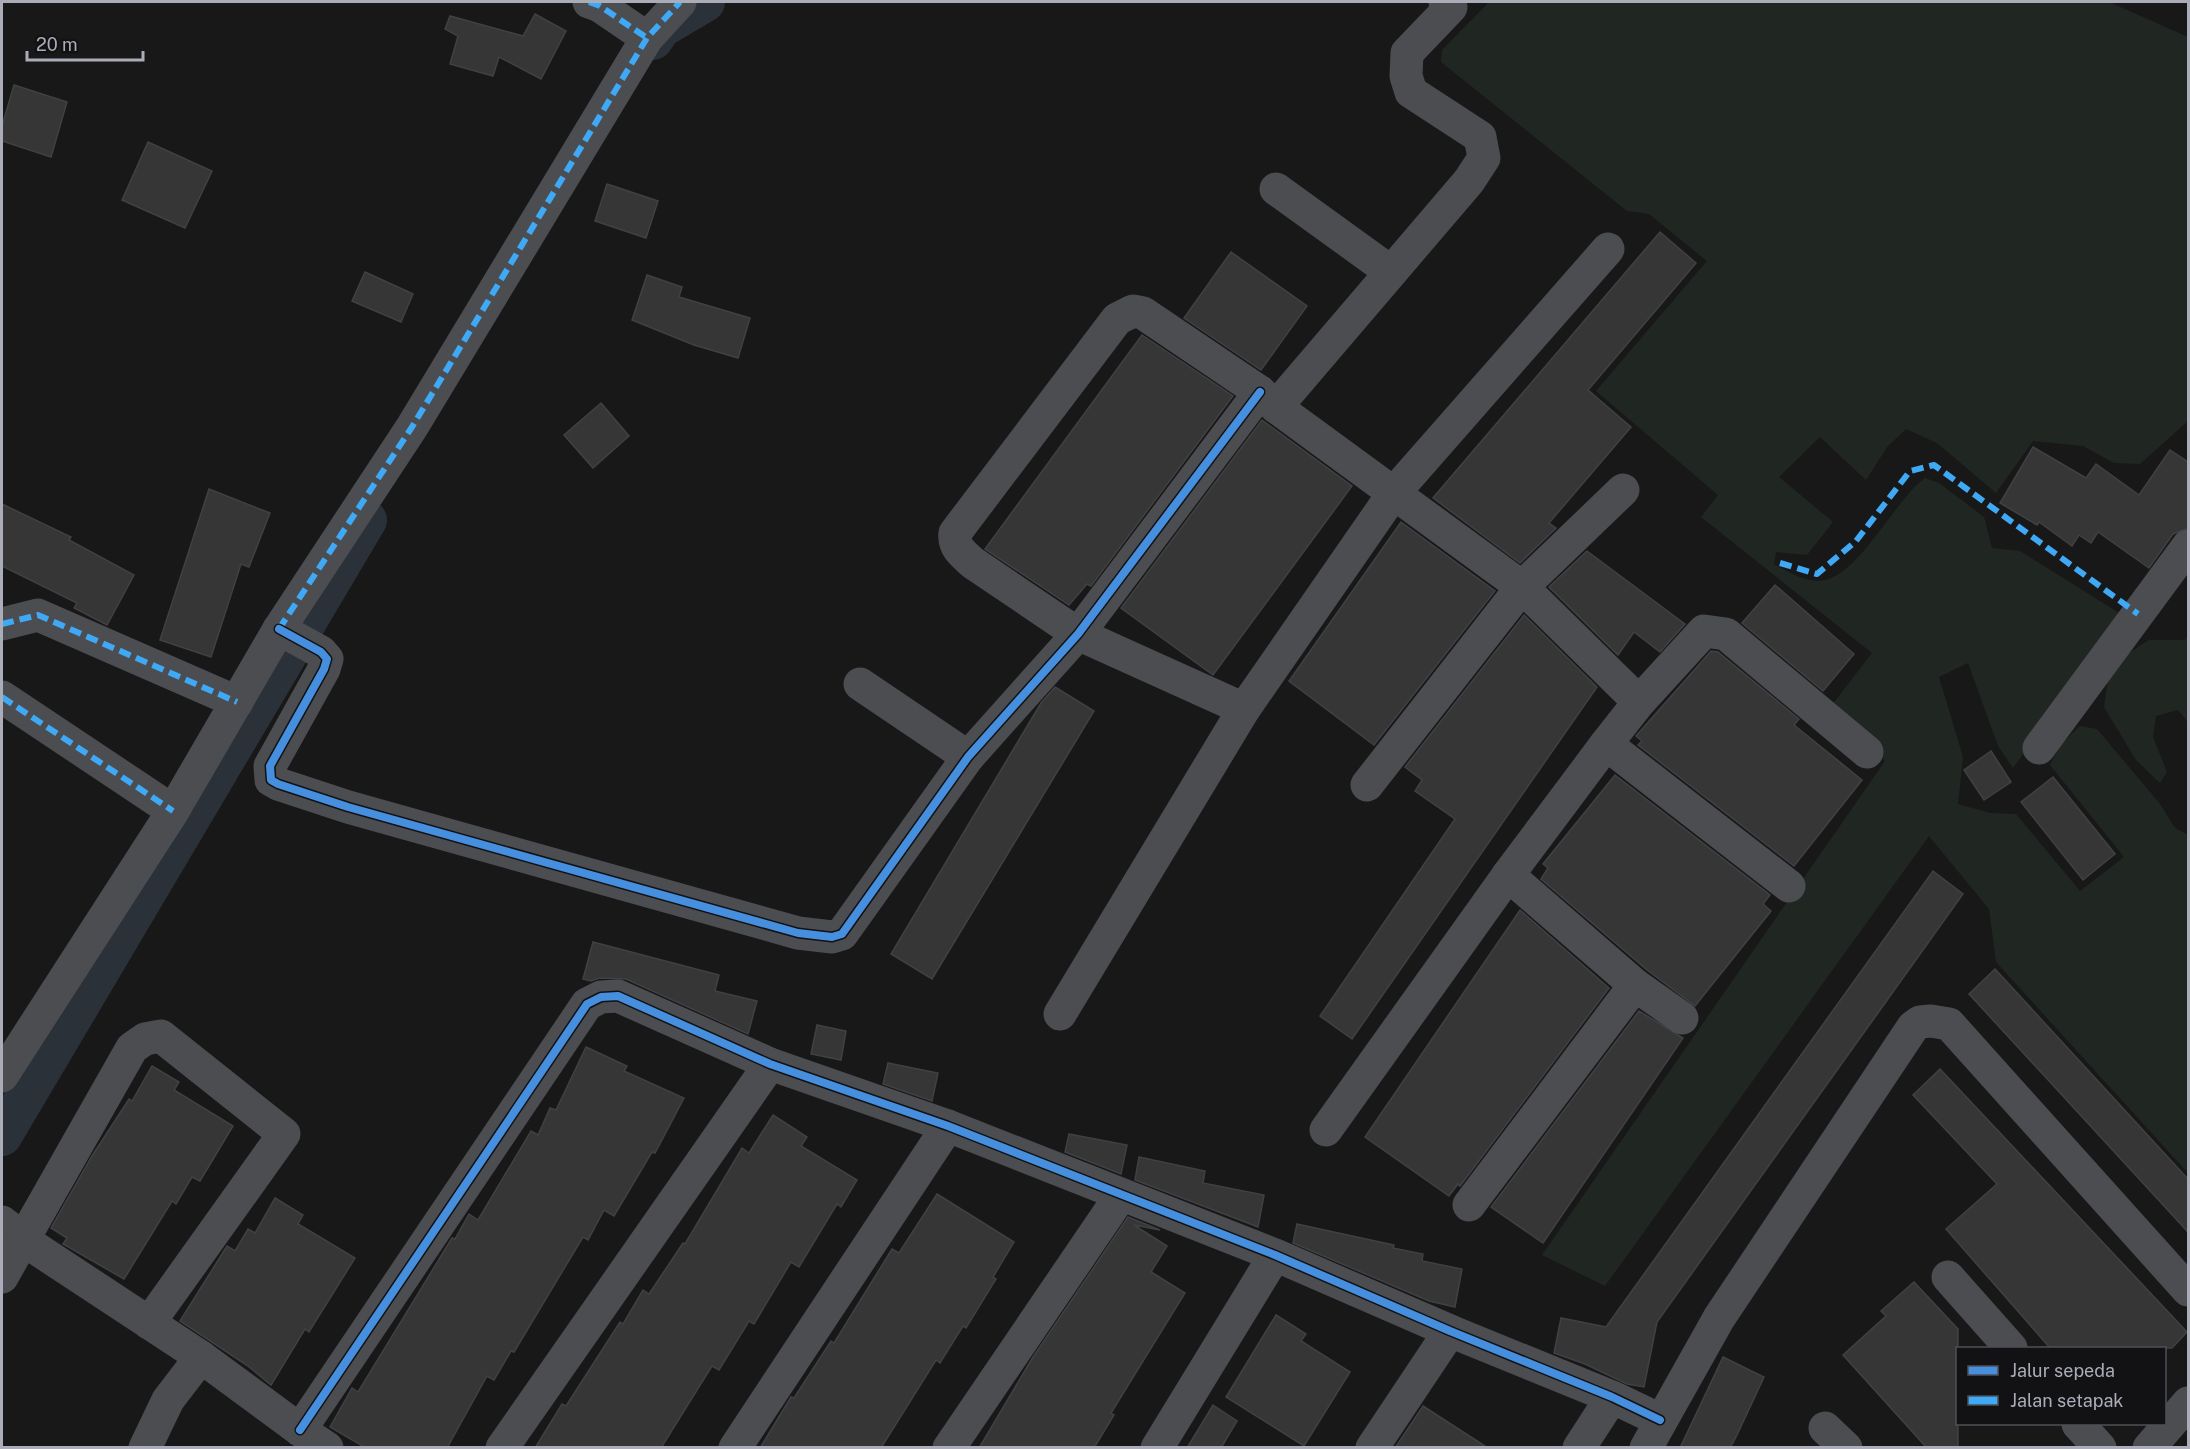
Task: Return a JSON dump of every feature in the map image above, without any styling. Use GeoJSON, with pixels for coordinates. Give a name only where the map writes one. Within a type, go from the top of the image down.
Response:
{"type":"FeatureCollection","features":[{"type":"Feature","properties":{"kind":"street"},"geometry":{"type":"LineString","coordinates":[[589,2],[600,6],[646,38]]}},
{"type":"Feature","properties":{"kind":"street"},"geometry":{"type":"LineString","coordinates":[[2,1076],[173,811],[237,702],[284,632],[412,427],[646,38],[680,2]]}},
{"type":"Feature","properties":{"kind":"street"},"geometry":{"type":"LineString","coordinates":[[284,632],[321,652],[327,658],[324,669],[270,766],[271,780],[278,784],[360,811],[820,937],[842,934],[968,757],[1078,634],[1268,399],[1391,272],[1469,181],[1484,158],[1480,137],[1411,92],[1406,76],[1407,53],[1451,3]]}},
{"type":"Feature","properties":{"kind":"street"},"geometry":{"type":"LineString","coordinates":[[1276,189],[1391,272]]}},
{"type":"Feature","properties":{"kind":"street"},"geometry":{"type":"LineString","coordinates":[[1060,1014],[1244,709],[1394,494],[1608,249]]}},
{"type":"Feature","properties":{"kind":"street"},"geometry":{"type":"LineString","coordinates":[[1244,709],[1078,634],[965,556],[954,541],[962,524],[1117,319],[1126,313],[1133,311],[1143,314],[1268,399],[1522,587],[1640,702]]}},
{"type":"Feature","properties":{"kind":"street"},"geometry":{"type":"LineString","coordinates":[[1367,785],[1522,587],[1623,490]]}},
{"type":"Feature","properties":{"kind":"street"},"geometry":{"type":"LineString","coordinates":[[2039,748],[2188,546]]}},
{"type":"Feature","properties":{"kind":"street"},"geometry":{"type":"LineString","coordinates":[[2,624],[38,615],[237,702]]}},
{"type":"Feature","properties":{"kind":"street"},"geometry":{"type":"LineString","coordinates":[[1326,1130],[1508,875],[1606,744],[1640,702],[1704,631],[1715,630],[1726,634],[1867,752]]}},
{"type":"Feature","properties":{"kind":"street"},"geometry":{"type":"LineString","coordinates":[[860,684],[968,757]]}},
{"type":"Feature","properties":{"kind":"street"},"geometry":{"type":"LineString","coordinates":[[2,697],[173,811]]}},
{"type":"Feature","properties":{"kind":"street"},"geometry":{"type":"LineString","coordinates":[[1606,744],[1789,886]]}},
{"type":"Feature","properties":{"kind":"street"},"geometry":{"type":"LineString","coordinates":[[1508,875],[1635,985],[1682,1018]]}},
{"type":"Feature","properties":{"kind":"street"},"geometry":{"type":"LineString","coordinates":[[1469,1205],[1635,985]]}},
{"type":"Feature","properties":{"kind":"street"},"geometry":{"type":"LineString","coordinates":[[300,1430],[586,1004],[601,997],[618,996],[770,1064],[948,1126],[1275,1255],[1450,1331],[1612,1397],[1653,1434],[1719,1318],[1913,1027],[1920,1022],[1949,1024],[2188,1290]]}},
{"type":"Feature","properties":{"kind":"street"},"geometry":{"type":"LineString","coordinates":[[2,1276],[11,1229],[132,1048],[145,1039],[161,1036],[284,1134],[149,1323]]}},
{"type":"Feature","properties":{"kind":"street"},"geometry":{"type":"LineString","coordinates":[[502,1448],[770,1064]]}},
{"type":"Feature","properties":{"kind":"street"},"geometry":{"type":"LineString","coordinates":[[735,1448],[948,1126]]}},
{"type":"Feature","properties":{"kind":"street"},"geometry":{"type":"LineString","coordinates":[[949,1448],[1121,1195]]}},
{"type":"Feature","properties":{"kind":"street"},"geometry":{"type":"LineString","coordinates":[[11,1229],[201,1357],[327,1448]]}},
{"type":"Feature","properties":{"kind":"street"},"geometry":{"type":"LineString","coordinates":[[1157,1448],[1275,1255]]}},
{"type":"Feature","properties":{"kind":"street"},"geometry":{"type":"LineString","coordinates":[[1948,1277],[2010,1347]]}},
{"type":"Feature","properties":{"kind":"street"},"geometry":{"type":"LineString","coordinates":[[1372,1448],[1450,1331]]}},
{"type":"Feature","properties":{"kind":"street"},"geometry":{"type":"LineString","coordinates":[[145,1448],[168,1400],[201,1357]]}},
{"type":"Feature","properties":{"kind":"street"},"geometry":{"type":"LineString","coordinates":[[1579,1448],[1612,1397]]}},
{"type":"Feature","properties":{"kind":"street"},"geometry":{"type":"LineString","coordinates":[[2149,1448],[2188,1403]]}},
{"type":"Feature","properties":{"kind":"street"},"geometry":{"type":"LineString","coordinates":[[2079,1425],[2100,1448]]}},
{"type":"Feature","properties":{"kind":"shaded area"},"geometry":{"type":"Polygon","coordinates":[[[1489,2],[2109,2],[2188,37],[2188,421],[2140,464],[2114,463],[2083,446],[2033,441],[1996,493],[1937,443],[1906,429],[1887,447],[1866,480],[1820,437],[1779,477],[1833,522],[1807,555],[1776,552],[1774,564],[1812,580],[1826,580],[1839,574],[1865,549],[1902,502],[1925,478],[1939,483],[1984,517],[1992,548],[2020,551],[2124,616],[2013,768],[1998,746],[1968,663],[1939,677],[1963,757],[1958,804],[1990,813],[2016,814],[2080,891],[2124,857],[2050,765],[2060,745],[2080,726],[2097,729],[2160,804],[2175,828],[2188,835],[2188,1173],[1996,962],[1989,909],[1929,836],[1605,1286],[1542,1255],[1885,761],[1832,705],[1872,653],[1701,517],[1718,495],[1596,391],[1707,261],[1649,214],[1627,211],[1441,62],[1442,50],[1489,2]]]}},
{"type":"Feature","properties":{"kind":"shaded area"},"geometry":{"type":"Polygon","coordinates":[[[2188,637],[2188,722],[2178,710],[2156,716],[2153,737],[2167,772],[2160,783],[2136,760],[2104,707],[2109,673],[2129,653],[2149,640],[2185,640],[2188,637]]]}},
{"type":"Feature","properties":{"kind":"building"},"geometry":{"type":"Polygon","coordinates":[[[535,14],[566,31],[541,79],[499,57],[493,76],[450,64],[458,36],[445,29],[450,16],[523,36],[535,14]]]}},
{"type":"Feature","properties":{"kind":"building"},"geometry":{"type":"Polygon","coordinates":[[[14,85],[67,102],[51,157],[2,141],[2,126],[14,85]]]}},
{"type":"Feature","properties":{"kind":"building"},"geometry":{"type":"Polygon","coordinates":[[[148,142],[212,171],[185,228],[122,200],[148,142]]]}},
{"type":"Feature","properties":{"kind":"building"},"geometry":{"type":"Polygon","coordinates":[[[607,184],[658,201],[646,238],[595,221],[607,184]]]}},
{"type":"Feature","properties":{"kind":"building"},"geometry":{"type":"Polygon","coordinates":[[[1660,232],[1696,263],[1588,390],[1631,427],[1549,523],[1556,528],[1520,563],[1433,498],[1660,232]]]}},
{"type":"Feature","properties":{"kind":"building"},"geometry":{"type":"Polygon","coordinates":[[[1231,252],[1307,306],[1261,370],[1184,318],[1231,252]]]}},
{"type":"Feature","properties":{"kind":"building"},"geometry":{"type":"Polygon","coordinates":[[[365,272],[413,294],[401,322],[352,301],[365,272]]]}},
{"type":"Feature","properties":{"kind":"building"},"geometry":{"type":"Polygon","coordinates":[[[647,275],[682,287],[679,297],[750,318],[738,358],[694,345],[632,320],[647,275]]]}},
{"type":"Feature","properties":{"kind":"building"},"geometry":{"type":"Polygon","coordinates":[[[1142,335],[1233,396],[1091,586],[1087,584],[1069,605],[985,549],[1142,335]]]}},
{"type":"Feature","properties":{"kind":"building"},"geometry":{"type":"Polygon","coordinates":[[[601,403],[629,436],[593,468],[564,435],[601,403]]]}},
{"type":"Feature","properties":{"kind":"building"},"geometry":{"type":"Polygon","coordinates":[[[1262,420],[1352,486],[1213,675],[1121,608],[1262,420]]]}},
{"type":"Feature","properties":{"kind":"building"},"geometry":{"type":"Polygon","coordinates":[[[2033,447],[2086,478],[2096,464],[2139,495],[2170,450],[2188,462],[2188,528],[2173,534],[2149,568],[2098,532],[2091,543],[2079,535],[2072,546],[2039,522],[2037,525],[2000,503],[2033,447]]]}},
{"type":"Feature","properties":{"kind":"building"},"geometry":{"type":"Polygon","coordinates":[[[209,489],[270,513],[249,567],[241,564],[211,657],[160,640],[209,489]]]}},
{"type":"Feature","properties":{"kind":"building"},"geometry":{"type":"Polygon","coordinates":[[[2,504],[71,537],[69,540],[134,575],[107,625],[74,608],[77,603],[2,566],[2,504]]]}},
{"type":"Feature","properties":{"kind":"building"},"geometry":{"type":"Polygon","coordinates":[[[1401,522],[1495,591],[1374,745],[1289,681],[1401,522]]]}},
{"type":"Feature","properties":{"kind":"building"},"geometry":{"type":"Polygon","coordinates":[[[1587,551],[1685,624],[1660,652],[1634,632],[1618,655],[1549,587],[1587,551]]]}},
{"type":"Feature","properties":{"kind":"building"},"geometry":{"type":"Polygon","coordinates":[[[1775,585],[1854,654],[1823,691],[1742,623],[1775,585]]]}},
{"type":"Feature","properties":{"kind":"building"},"geometry":{"type":"Polygon","coordinates":[[[1524,615],[1597,687],[1352,1039],[1320,1016],[1455,819],[1415,791],[1422,780],[1405,767],[1524,615]]]}},
{"type":"Feature","properties":{"kind":"building"},"geometry":{"type":"Polygon","coordinates":[[[1711,651],[1718,652],[1799,719],[1794,725],[1862,780],[1794,866],[1638,745],[1642,741],[1636,736],[1711,651]]]}},
{"type":"Feature","properties":{"kind":"building"},"geometry":{"type":"Polygon","coordinates":[[[1055,687],[1094,711],[932,979],[891,954],[1041,703],[1055,687]]]}},
{"type":"Feature","properties":{"kind":"building"},"geometry":{"type":"Polygon","coordinates":[[[1991,751],[2011,782],[1984,800],[1964,770],[1991,751]]]}},
{"type":"Feature","properties":{"kind":"building"},"geometry":{"type":"Polygon","coordinates":[[[1615,775],[1770,895],[1763,904],[1771,911],[1695,1006],[1647,970],[1541,879],[1548,868],[1543,864],[1615,775]]]}},
{"type":"Feature","properties":{"kind":"building"},"geometry":{"type":"Polygon","coordinates":[[[2053,777],[2115,854],[2083,880],[2021,802],[2053,777]]]}},
{"type":"Feature","properties":{"kind":"building"},"geometry":{"type":"Polygon","coordinates":[[[1933,871],[1963,894],[1657,1322],[1644,1387],[1627,1384],[1585,1364],[1554,1353],[1561,1318],[1606,1327],[1933,871]]]}},
{"type":"Feature","properties":{"kind":"building"},"geometry":{"type":"Polygon","coordinates":[[[1520,910],[1609,988],[1460,1186],[1458,1184],[1449,1196],[1365,1137],[1520,910]]]}},
{"type":"Feature","properties":{"kind":"building"},"geometry":{"type":"Polygon","coordinates":[[[593,942],[719,975],[715,991],[757,1001],[748,1034],[626,979],[600,978],[591,981],[583,979],[593,942]]]}},
{"type":"Feature","properties":{"kind":"building"},"geometry":{"type":"Polygon","coordinates":[[[1995,969],[2188,1179],[2188,1232],[1969,994],[1995,969]]]}},
{"type":"Feature","properties":{"kind":"building"},"geometry":{"type":"Polygon","coordinates":[[[1639,1011],[1683,1038],[1543,1243],[1491,1207],[1639,1011]]]}},
{"type":"Feature","properties":{"kind":"building"},"geometry":{"type":"Polygon","coordinates":[[[817,1025],[846,1031],[841,1060],[811,1054],[817,1025]]]}},
{"type":"Feature","properties":{"kind":"building"},"geometry":{"type":"Polygon","coordinates":[[[586,1047],[627,1066],[624,1071],[684,1098],[655,1153],[652,1152],[614,1216],[604,1210],[588,1240],[583,1237],[514,1352],[511,1351],[494,1380],[487,1376],[447,1448],[366,1448],[330,1427],[352,1388],[358,1392],[469,1214],[478,1220],[531,1131],[538,1135],[550,1108],[556,1110],[586,1047]]]}},
{"type":"Feature","properties":{"kind":"building"},"geometry":{"type":"Polygon","coordinates":[[[888,1063],[938,1073],[932,1101],[883,1084],[888,1063]]]}},
{"type":"Feature","properties":{"kind":"building"},"geometry":{"type":"Polygon","coordinates":[[[152,1066],[179,1082],[174,1090],[233,1126],[200,1181],[192,1177],[176,1204],[172,1201],[124,1279],[63,1244],[67,1238],[51,1228],[92,1156],[129,1099],[132,1101],[152,1066]]]}},
{"type":"Feature","properties":{"kind":"building"},"geometry":{"type":"Polygon","coordinates":[[[1940,1069],[2187,1332],[2172,1348],[2049,1347],[1946,1229],[1997,1184],[1913,1095],[1940,1069]]]}},
{"type":"Feature","properties":{"kind":"building"},"geometry":{"type":"Polygon","coordinates":[[[773,1115],[807,1137],[801,1146],[857,1180],[841,1207],[837,1204],[799,1267],[791,1262],[754,1324],[749,1321],[719,1370],[712,1366],[661,1448],[535,1448],[562,1404],[566,1406],[620,1322],[623,1324],[643,1290],[649,1294],[683,1243],[685,1244],[742,1148],[749,1153],[773,1115]]]}},
{"type":"Feature","properties":{"kind":"building"},"geometry":{"type":"Polygon","coordinates":[[[1069,1134],[1127,1145],[1121,1174],[1065,1152],[1069,1134]]]}},
{"type":"Feature","properties":{"kind":"building"},"geometry":{"type":"Polygon","coordinates":[[[1139,1157],[1205,1171],[1203,1183],[1264,1195],[1258,1227],[1135,1180],[1139,1157]]]}},
{"type":"Feature","properties":{"kind":"building"},"geometry":{"type":"Polygon","coordinates":[[[937,1194],[1014,1242],[993,1277],[996,1279],[966,1328],[963,1326],[940,1363],[936,1360],[881,1448],[760,1448],[791,1397],[794,1398],[831,1341],[834,1343],[892,1249],[899,1253],[937,1194]]]}},
{"type":"Feature","properties":{"kind":"building"},"geometry":{"type":"Polygon","coordinates":[[[275,1198],[303,1215],[298,1224],[355,1258],[309,1332],[305,1329],[271,1385],[248,1366],[180,1321],[227,1246],[235,1251],[248,1229],[255,1233],[275,1198]]]}},
{"type":"Feature","properties":{"kind":"building"},"geometry":{"type":"Polygon","coordinates":[[[1128,1217],[1160,1230],[1134,1225],[1167,1246],[1151,1272],[1185,1293],[1111,1413],[1114,1415],[1094,1448],[979,1448],[1033,1357],[1128,1217]]]}},
{"type":"Feature","properties":{"kind":"building"},"geometry":{"type":"Polygon","coordinates":[[[1297,1224],[1394,1245],[1393,1248],[1423,1254],[1422,1261],[1462,1269],[1455,1307],[1429,1301],[1293,1243],[1297,1224]]]}},
{"type":"Feature","properties":{"kind":"building"},"geometry":{"type":"Polygon","coordinates":[[[1914,1282],[1958,1329],[1956,1425],[1958,1425],[1958,1448],[1927,1448],[1843,1355],[1886,1316],[1881,1311],[1914,1282]]]}},
{"type":"Feature","properties":{"kind":"building"},"geometry":{"type":"Polygon","coordinates":[[[1276,1315],[1306,1334],[1301,1341],[1350,1372],[1304,1446],[1226,1397],[1276,1315]]]}},
{"type":"Feature","properties":{"kind":"building"},"geometry":{"type":"Polygon","coordinates":[[[1723,1357],[1764,1377],[1737,1435],[1730,1448],[1680,1448],[1723,1357]]]}},
{"type":"Feature","properties":{"kind":"building"},"geometry":{"type":"Polygon","coordinates":[[[1213,1405],[1237,1421],[1221,1448],[1187,1448],[1213,1405]]]}},
{"type":"Feature","properties":{"kind":"building"},"geometry":{"type":"Polygon","coordinates":[[[1423,1406],[1488,1448],[1395,1448],[1423,1406]]]}},
{"type":"Feature","properties":{"kind":"waterway"},"geometry":{"type":"LineString","coordinates":[[653,40],[661,28],[705,2]]}},
{"type":"Feature","properties":{"kind":"waterway"},"geometry":{"type":"LineString","coordinates":[[2,1136],[367,520]]}},
{"type":"Feature","properties":{"kind":"marked path"},"geometry":{"type":"LineString","coordinates":[[589,2],[600,6],[647,38]]}},
{"type":"Feature","properties":{"kind":"marked path"},"geometry":{"type":"LineString","coordinates":[[279,629],[412,427],[647,38],[680,2]]}},
{"type":"Feature","properties":{"kind":"marked path"},"geometry":{"type":"LineString","coordinates":[[1780,563],[1817,574],[1856,541],[1910,471],[1934,465],[2138,614]]}},
{"type":"Feature","properties":{"kind":"marked path"},"geometry":{"type":"LineString","coordinates":[[2,624],[38,615],[237,702]]}},
{"type":"Feature","properties":{"kind":"marked path"},"geometry":{"type":"LineString","coordinates":[[2,697],[173,811]]}},
{"type":"Feature","properties":{"kind":"cycle path"},"geometry":{"type":"LineString","coordinates":[[279,629],[321,652],[327,659],[324,669],[270,766],[271,780],[278,784],[348,807],[798,933],[832,937],[842,934],[968,757],[1078,634],[1260,392]]}},
{"type":"Feature","properties":{"kind":"cycle path"},"geometry":{"type":"LineString","coordinates":[[300,1430],[587,1004],[601,997],[618,996],[770,1064],[948,1126],[1275,1255],[1450,1331],[1612,1397],[1660,1420]]}}]}
